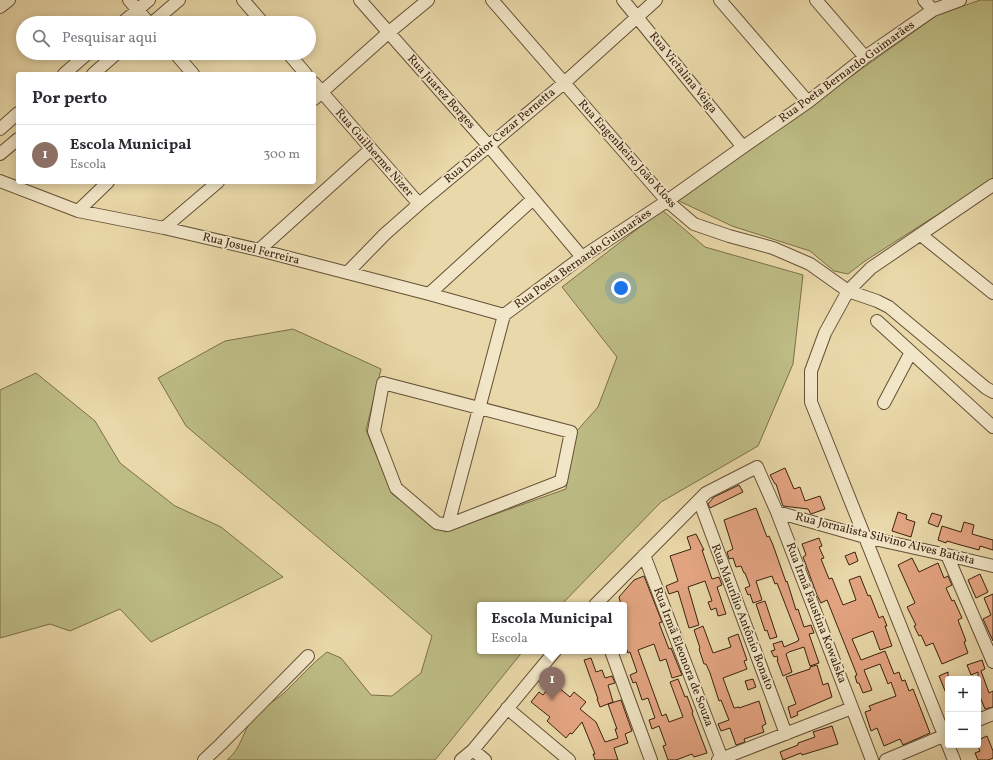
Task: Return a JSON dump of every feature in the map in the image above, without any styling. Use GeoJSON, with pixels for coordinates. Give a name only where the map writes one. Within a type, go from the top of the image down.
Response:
{"type":"FeatureCollection","features":[{"type":"Feature","properties":{"kind":"street"},"geometry":{"type":"LineString","coordinates":[[0,7],[8,0]]}},
{"type":"Feature","properties":{"kind":"street"},"geometry":{"type":"LineString","coordinates":[[129,0],[143,16]]}},
{"type":"Feature","properties":{"kind":"street"},"geometry":{"type":"LineString","coordinates":[[131,16],[149,0]]}},
{"type":"Feature","properties":{"kind":"street"},"geometry":{"type":"LineString","coordinates":[[160,16],[178,0]]}},
{"type":"Feature","properties":{"kind":"street"},"geometry":{"type":"LineString","coordinates":[[243,0],[257,16]]}},
{"type":"Feature","properties":{"kind":"street","name":"Rua Juarez Borges"},"geometry":{"type":"LineString","coordinates":[[360,0],[488,145],[582,257]]}},
{"type":"Feature","properties":{"kind":"street"},"geometry":{"type":"LineString","coordinates":[[316,91],[428,0]]}},
{"type":"Feature","properties":{"kind":"street","name":"Rua Engenheiro João Kloss"},"geometry":{"type":"LineString","coordinates":[[492,0],[667,201],[694,224],[729,236],[774,248],[810,264],[848,291],[877,301],[889,307],[986,388],[993,392]]}},
{"type":"Feature","properties":{"kind":"street","name":"Rua Victalina Veiga"},"geometry":{"type":"LineString","coordinates":[[623,0],[743,147]]}},
{"type":"Feature","properties":{"kind":"street","name":"Rua Doutor Cezar Pernetta"},"geometry":{"type":"LineString","coordinates":[[347,273],[385,234],[488,145],[564,83],[656,0]]}},
{"type":"Feature","properties":{"kind":"street"},"geometry":{"type":"LineString","coordinates":[[720,0],[808,102]]}},
{"type":"Feature","properties":{"kind":"street"},"geometry":{"type":"LineString","coordinates":[[816,0],[865,57]]}},
{"type":"Feature","properties":{"kind":"street"},"geometry":{"type":"LineString","coordinates":[[924,0],[933,10]]}},
{"type":"Feature","properties":{"kind":"street","name":"Rua Poeta Bernardo Guimarães"},"geometry":{"type":"LineString","coordinates":[[448,525],[478,407],[504,315],[582,257],[667,201],[808,102],[865,57],[933,10],[960,0]]}},
{"type":"Feature","properties":{"kind":"street"},"geometry":{"type":"LineString","coordinates":[[66,72],[80,60]]}},
{"type":"Feature","properties":{"kind":"street"},"geometry":{"type":"LineString","coordinates":[[95,72],[109,60]]}},
{"type":"Feature","properties":{"kind":"street"},"geometry":{"type":"LineString","coordinates":[[181,60],[191,72]]}},
{"type":"Feature","properties":{"kind":"street"},"geometry":{"type":"LineString","coordinates":[[294,60],[304,72]]}},
{"type":"Feature","properties":{"kind":"street","name":"Rua Guilherme Nizer"},"geometry":{"type":"LineString","coordinates":[[316,91],[371,149],[419,204]]}},
{"type":"Feature","properties":{"kind":"street"},"geometry":{"type":"LineString","coordinates":[[0,129],[16,116]]}},
{"type":"Feature","properties":{"kind":"street"},"geometry":{"type":"LineString","coordinates":[[0,154],[16,141]]}},
{"type":"Feature","properties":{"kind":"street"},"geometry":{"type":"LineString","coordinates":[[259,250],[371,149]]}},
{"type":"Feature","properties":{"kind":"street","name":"Rua Josuel Ferreira"},"geometry":{"type":"LineString","coordinates":[[0,181],[78,210],[259,250],[430,294],[504,315]]}},
{"type":"Feature","properties":{"kind":"street"},"geometry":{"type":"LineString","coordinates":[[78,210],[106,184]]}},
{"type":"Feature","properties":{"kind":"street"},"geometry":{"type":"LineString","coordinates":[[164,228],[216,184]]}},
{"type":"Feature","properties":{"kind":"street"},"geometry":{"type":"LineString","coordinates":[[945,733],[811,402],[811,371],[825,333],[848,291],[871,268],[990,190]]}},
{"type":"Feature","properties":{"kind":"street"},"geometry":{"type":"LineString","coordinates":[[430,294],[533,199]]}},
{"type":"Feature","properties":{"kind":"street"},"geometry":{"type":"LineString","coordinates":[[921,235],[993,294]]}},
{"type":"Feature","properties":{"kind":"street"},"geometry":{"type":"LineString","coordinates":[[877,321],[991,420]]}},
{"type":"Feature","properties":{"kind":"street"},"geometry":{"type":"LineString","coordinates":[[884,403],[911,352]]}},
{"type":"Feature","properties":{"kind":"street"},"geometry":{"type":"LineString","coordinates":[[383,383],[478,407],[571,432],[561,481],[448,525],[437,523],[396,488],[374,431],[383,383]]}},
{"type":"Feature","properties":{"kind":"street","name":"Rua Irmã Faustina Kowalska"},"geometry":{"type":"LineString","coordinates":[[699,500],[706,493],[757,467],[777,512],[872,760]]}},
{"type":"Feature","properties":{"kind":"street"},"geometry":{"type":"LineString","coordinates":[[598,602],[699,500]]}},
{"type":"Feature","properties":{"kind":"street","name":"Rua Maurílio Antônio Bonato"},"geometry":{"type":"LineString","coordinates":[[699,500],[786,734]]}},
{"type":"Feature","properties":{"kind":"street","name":"Rua Jornalista Silvino Alves Batista"},"geometry":{"type":"LineString","coordinates":[[777,512],[865,537],[947,554],[993,566]]}},
{"type":"Feature","properties":{"kind":"street"},"geometry":{"type":"LineString","coordinates":[[947,554],[993,662]]}},
{"type":"Feature","properties":{"kind":"street","name":"Rua Irmã Eleonora de Souza"},"geometry":{"type":"LineString","coordinates":[[644,555],[720,759]]}},
{"type":"Feature","properties":{"kind":"street"},"geometry":{"type":"LineString","coordinates":[[461,760],[473,750],[552,654]]}},
{"type":"Feature","properties":{"kind":"street"},"geometry":{"type":"LineString","coordinates":[[612,654],[651,760]]}},
{"type":"Feature","properties":{"kind":"street"},"geometry":{"type":"LineString","coordinates":[[204,760],[308,656]]}},
{"type":"Feature","properties":{"kind":"street"},"geometry":{"type":"LineString","coordinates":[[507,708],[569,760]]}},
{"type":"Feature","properties":{"kind":"street"},"geometry":{"type":"LineString","coordinates":[[720,759],[852,708]]}},
{"type":"Feature","properties":{"kind":"street"},"geometry":{"type":"LineString","coordinates":[[981,719],[993,714]]}},
{"type":"Feature","properties":{"kind":"street"},"geometry":{"type":"LineString","coordinates":[[886,760],[945,735]]}},
{"type":"Feature","properties":{"kind":"street"},"geometry":{"type":"LineString","coordinates":[[950,748],[954,760]]}},
{"type":"Feature","properties":{"kind":"street"},"geometry":{"type":"LineString","coordinates":[[473,750],[485,760]]}},
{"type":"Feature","properties":{"kind":"shaded area"},"geometry":{"type":"Polygon","coordinates":[[[980,0],[993,0],[993,179],[865,261],[848,274],[834,271],[810,251],[732,226],[677,200],[936,16],[980,0]]]}},
{"type":"Feature","properties":{"kind":"shaded area"},"geometry":{"type":"Polygon","coordinates":[[[662,210],[705,247],[803,275],[793,364],[758,446],[661,502],[564,602],[477,602],[477,654],[521,654],[435,760],[227,760],[236,750],[253,718],[284,693],[327,652],[341,658],[371,695],[392,696],[421,673],[432,636],[186,426],[158,378],[225,341],[293,329],[381,369],[366,430],[392,494],[445,532],[566,489],[575,433],[598,407],[617,357],[562,287],[662,210]]]}},
{"type":"Feature","properties":{"kind":"shaded area"},"geometry":{"type":"Polygon","coordinates":[[[36,373],[95,421],[120,463],[175,506],[221,527],[283,577],[151,642],[120,609],[70,631],[50,624],[0,638],[0,390],[36,373]]]}},
{"type":"Feature","properties":{"kind":"building"},"geometry":{"type":"Polygon","coordinates":[[[785,468],[794,489],[800,487],[805,501],[820,496],[825,509],[811,514],[808,509],[783,506],[776,484],[770,475],[785,468]]]}},
{"type":"Feature","properties":{"kind":"building"},"geometry":{"type":"Polygon","coordinates":[[[739,485],[743,492],[710,508],[708,504],[714,497],[739,485]]]}},
{"type":"Feature","properties":{"kind":"building"},"geometry":{"type":"Polygon","coordinates":[[[756,508],[767,537],[769,536],[773,545],[796,610],[798,609],[804,627],[811,625],[814,633],[809,634],[819,663],[810,666],[804,647],[789,652],[786,654],[792,672],[783,676],[777,656],[774,657],[771,651],[775,650],[773,644],[782,641],[784,647],[799,640],[777,583],[775,584],[772,576],[756,581],[762,600],[753,603],[750,594],[748,595],[745,588],[750,586],[745,573],[741,566],[736,567],[733,558],[729,559],[727,552],[733,549],[724,520],[756,508]]]}},
{"type":"Feature","properties":{"kind":"building"},"geometry":{"type":"Polygon","coordinates":[[[898,512],[907,515],[906,519],[915,522],[911,537],[892,531],[898,512]]]}},
{"type":"Feature","properties":{"kind":"building"},"geometry":{"type":"Polygon","coordinates":[[[932,513],[942,516],[938,527],[928,523],[932,513]]]}},
{"type":"Feature","properties":{"kind":"building"},"geometry":{"type":"Polygon","coordinates":[[[964,522],[974,525],[972,534],[993,540],[993,550],[980,546],[979,550],[938,540],[942,526],[961,532],[964,522]]]}},
{"type":"Feature","properties":{"kind":"building"},"geometry":{"type":"Polygon","coordinates":[[[696,534],[704,550],[702,550],[712,579],[719,577],[722,585],[717,587],[726,614],[718,616],[716,608],[711,610],[708,602],[712,601],[705,581],[688,587],[699,625],[689,628],[678,591],[669,594],[666,586],[678,581],[670,556],[691,549],[687,537],[696,534]]]}},
{"type":"Feature","properties":{"kind":"building"},"geometry":{"type":"Polygon","coordinates":[[[819,538],[822,546],[819,547],[824,558],[821,559],[829,579],[832,578],[843,605],[856,600],[849,580],[860,576],[868,596],[870,595],[879,618],[883,616],[887,626],[885,626],[892,646],[880,650],[873,631],[852,639],[861,660],[885,651],[894,674],[899,672],[902,681],[905,680],[909,691],[913,689],[930,733],[903,745],[900,739],[884,746],[877,728],[871,731],[865,712],[871,710],[869,706],[896,696],[891,682],[888,684],[880,664],[864,670],[872,690],[863,693],[859,683],[857,683],[855,676],[857,675],[827,600],[821,603],[803,557],[806,555],[802,544],[819,538]]]}},
{"type":"Feature","properties":{"kind":"building"},"geometry":{"type":"Polygon","coordinates":[[[855,552],[858,561],[849,565],[845,556],[855,552]]]}},
{"type":"Feature","properties":{"kind":"building"},"geometry":{"type":"Polygon","coordinates":[[[912,558],[919,572],[938,563],[944,578],[948,576],[952,585],[946,588],[952,601],[954,600],[962,618],[958,620],[966,641],[964,642],[968,653],[942,664],[933,643],[926,646],[921,635],[919,636],[914,626],[916,625],[907,607],[915,603],[898,565],[912,558]]]}},
{"type":"Feature","properties":{"kind":"building"},"geometry":{"type":"Polygon","coordinates":[[[980,574],[988,592],[976,598],[968,580],[980,574]]]}},
{"type":"Feature","properties":{"kind":"building"},"geometry":{"type":"Polygon","coordinates":[[[644,576],[662,622],[659,623],[669,649],[671,648],[682,675],[672,678],[666,659],[660,661],[654,644],[638,650],[662,716],[666,714],[669,722],[683,717],[670,682],[678,679],[685,697],[687,696],[707,753],[694,757],[692,754],[676,760],[668,760],[663,746],[666,745],[659,726],[652,729],[649,720],[655,718],[648,698],[642,700],[636,682],[633,683],[630,675],[637,672],[630,652],[628,653],[627,650],[627,602],[620,602],[619,597],[634,580],[644,576]]]}},
{"type":"Feature","properties":{"kind":"building"},"geometry":{"type":"Polygon","coordinates":[[[993,594],[993,641],[983,619],[991,615],[984,598],[993,594]]]}},
{"type":"Feature","properties":{"kind":"building"},"geometry":{"type":"Polygon","coordinates":[[[765,601],[777,637],[770,639],[767,630],[765,631],[756,604],[765,601]]]}},
{"type":"Feature","properties":{"kind":"building"},"geometry":{"type":"Polygon","coordinates":[[[703,626],[713,653],[731,647],[728,638],[738,634],[747,660],[744,661],[747,669],[723,678],[734,708],[739,708],[759,701],[766,724],[762,726],[764,732],[744,739],[745,742],[736,745],[730,728],[721,731],[718,724],[729,720],[721,700],[719,701],[710,673],[706,664],[704,664],[699,649],[700,648],[694,630],[703,626]]]}},
{"type":"Feature","properties":{"kind":"building"},"geometry":{"type":"Polygon","coordinates":[[[591,658],[596,672],[602,670],[605,678],[612,676],[615,683],[608,685],[613,702],[600,707],[584,660],[591,658]]]}},
{"type":"Feature","properties":{"kind":"building"},"geometry":{"type":"Polygon","coordinates":[[[982,660],[985,669],[981,671],[989,693],[993,691],[993,707],[985,709],[981,699],[981,676],[978,676],[978,672],[971,675],[967,665],[982,660]]]}},
{"type":"Feature","properties":{"kind":"building"},"geometry":{"type":"Polygon","coordinates":[[[817,665],[823,685],[828,683],[832,697],[797,712],[798,715],[791,718],[788,707],[796,704],[786,677],[810,669],[810,667],[817,665]]]}},
{"type":"Feature","properties":{"kind":"building"},"geometry":{"type":"Polygon","coordinates":[[[948,672],[948,676],[945,676],[945,691],[939,676],[948,672]]]}},
{"type":"Feature","properties":{"kind":"building"},"geometry":{"type":"Polygon","coordinates":[[[753,679],[756,687],[748,690],[745,681],[753,679]]]}},
{"type":"Feature","properties":{"kind":"building"},"geometry":{"type":"Polygon","coordinates":[[[553,683],[570,697],[574,692],[586,702],[580,709],[596,722],[605,742],[618,738],[615,729],[617,729],[608,704],[621,700],[632,731],[625,734],[628,743],[614,748],[618,760],[595,760],[593,754],[595,754],[582,722],[572,734],[570,733],[566,738],[547,721],[550,717],[531,702],[539,692],[543,695],[553,683]]]}},
{"type":"Feature","properties":{"kind":"building"},"geometry":{"type":"Polygon","coordinates":[[[832,726],[838,744],[802,755],[801,753],[783,760],[780,752],[815,737],[813,732],[832,726]]]}},
{"type":"Feature","properties":{"kind":"building"},"geometry":{"type":"Polygon","coordinates":[[[987,736],[993,751],[993,758],[988,760],[978,760],[975,753],[980,751],[978,748],[981,748],[981,739],[987,736]]]}},
{"type":"Feature","properties":{"kind":"place","name":"Escola Municipal"},"geometry":{"type":"Point","coordinates":[552,700]}}]}
